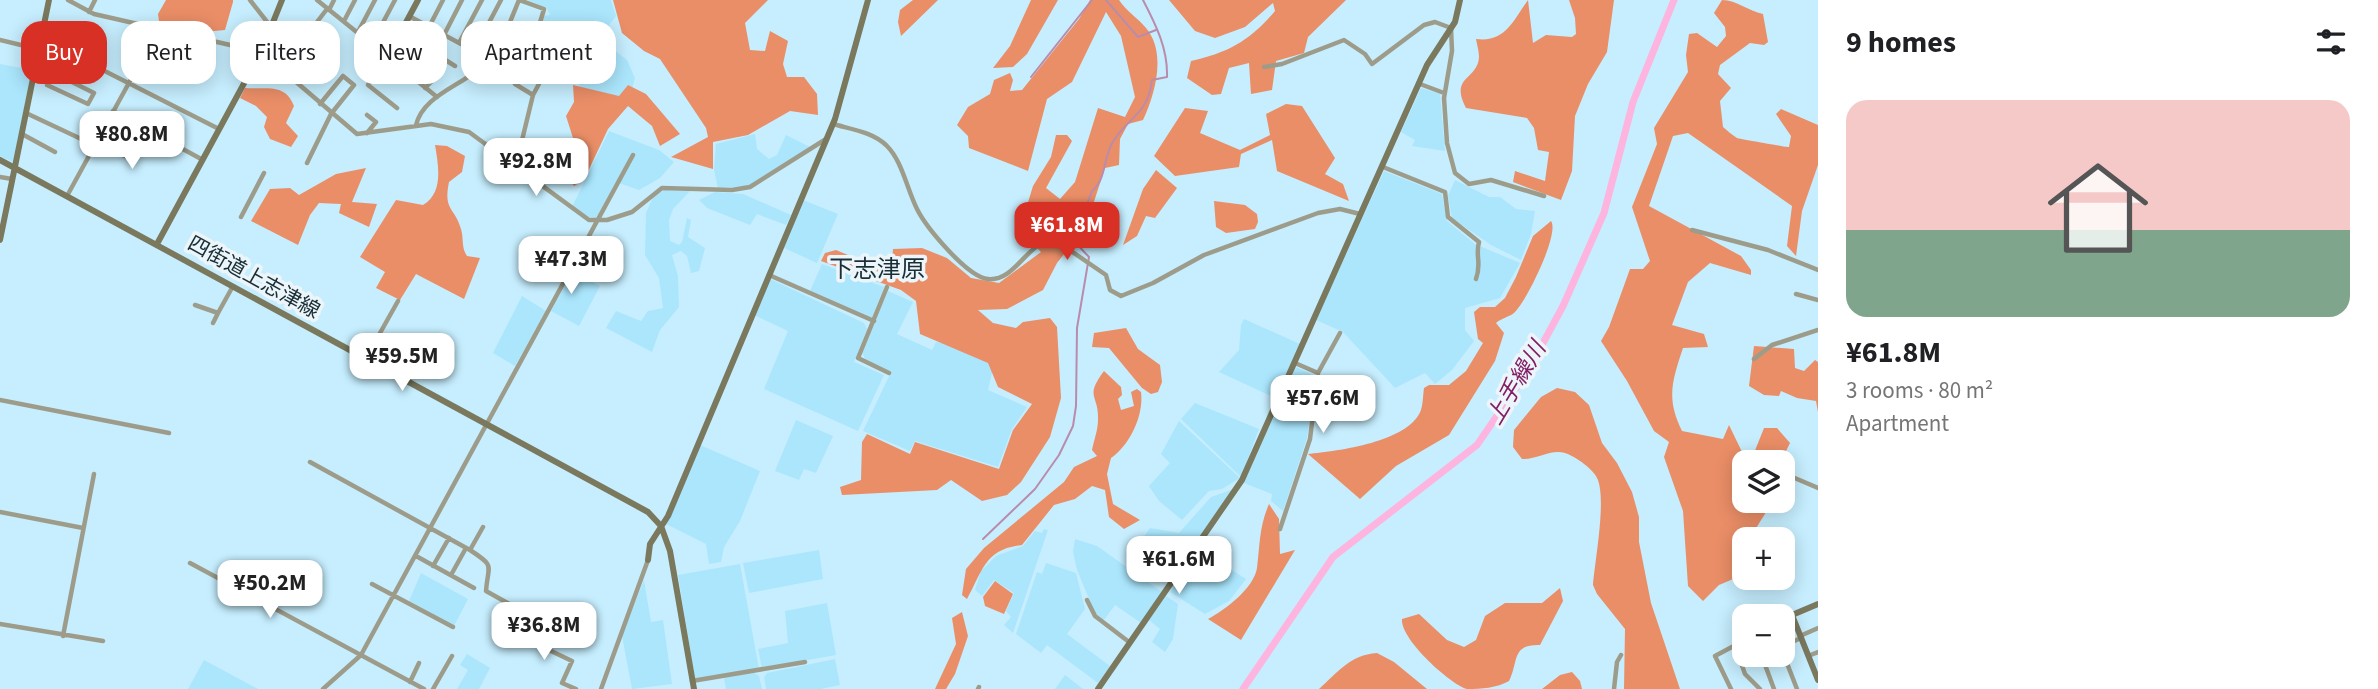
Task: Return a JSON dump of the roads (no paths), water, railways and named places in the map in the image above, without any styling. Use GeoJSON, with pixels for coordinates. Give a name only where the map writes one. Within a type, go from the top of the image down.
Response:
{"type":"FeatureCollection","features":[{"type":"Feature","properties":{"kind":"street"},"geometry":{"type":"LineString","coordinates":[[45,21],[49,0]]}},
{"type":"Feature","properties":{"kind":"street"},"geometry":{"type":"LineString","coordinates":[[68,0],[89,12],[128,21]]}},
{"type":"Feature","properties":{"kind":"street"},"geometry":{"type":"LineString","coordinates":[[89,12],[95,0]]}},
{"type":"Feature","properties":{"kind":"street"},"geometry":{"type":"LineString","coordinates":[[250,0],[266,21]]}},
{"type":"Feature","properties":{"kind":"street"},"geometry":{"type":"LineString","coordinates":[[274,21],[282,0]]}},
{"type":"Feature","properties":{"kind":"street"},"geometry":{"type":"LineString","coordinates":[[317,0],[354,29]]}},
{"type":"Feature","properties":{"kind":"street"},"geometry":{"type":"LineString","coordinates":[[318,21],[334,0]]}},
{"type":"Feature","properties":{"kind":"street"},"geometry":{"type":"LineString","coordinates":[[344,21],[355,0]]}},
{"type":"Feature","properties":{"kind":"street"},"geometry":{"type":"LineString","coordinates":[[364,21],[375,0]]}},
{"type":"Feature","properties":{"kind":"street"},"geometry":{"type":"LineString","coordinates":[[384,21],[395,0]]}},
{"type":"Feature","properties":{"kind":"street"},"geometry":{"type":"LineString","coordinates":[[406,21],[418,0]]}},
{"type":"Feature","properties":{"kind":"street"},"geometry":{"type":"LineString","coordinates":[[432,21],[443,0]]}},
{"type":"Feature","properties":{"kind":"street"},"geometry":{"type":"LineString","coordinates":[[447,29],[462,0]]}},
{"type":"Feature","properties":{"kind":"street"},"geometry":{"type":"LineString","coordinates":[[447,37],[459,43],[482,0]]}},
{"type":"Feature","properties":{"kind":"street"},"geometry":{"type":"LineString","coordinates":[[490,21],[501,0]]}},
{"type":"Feature","properties":{"kind":"street"},"geometry":{"type":"LineString","coordinates":[[510,21],[519,0],[544,9],[541,21]]}},
{"type":"Feature","properties":{"kind":"street"},"geometry":{"type":"LineString","coordinates":[[601,689],[648,560],[650,544],[662,526],[833,124],[868,0]]}},
{"type":"Feature","properties":{"kind":"street"},"geometry":{"type":"LineString","coordinates":[[1098,689],[1242,480],[1431,57],[1451,28],[1460,0]]}},
{"type":"Feature","properties":{"kind":"street"},"geometry":{"type":"LineString","coordinates":[[409,16],[418,21]]}},
{"type":"Feature","properties":{"kind":"street"},"geometry":{"type":"LineString","coordinates":[[1264,67],[1298,59],[1344,40],[1365,54],[1373,64],[1424,25],[1435,22],[1451,28]]}},
{"type":"Feature","properties":{"kind":"street"},"geometry":{"type":"LineString","coordinates":[[1451,28],[1452,51],[1444,93],[1447,143],[1455,173],[1469,184],[1491,180],[1544,196]]}},
{"type":"Feature","properties":{"kind":"street"},"geometry":{"type":"LineString","coordinates":[[0,40],[21,44]]}},
{"type":"Feature","properties":{"kind":"street"},"geometry":{"type":"LineString","coordinates":[[51,61],[70,66],[68,80],[94,93],[88,104],[47,85],[51,61]]}},
{"type":"Feature","properties":{"kind":"street"},"geometry":{"type":"LineString","coordinates":[[447,62],[454,66]]}},
{"type":"Feature","properties":{"kind":"street"},"geometry":{"type":"LineString","coordinates":[[306,163],[331,114],[354,85],[342,76],[320,104]]}},
{"type":"Feature","properties":{"kind":"street"},"geometry":{"type":"LineString","coordinates":[[416,125],[421,112],[461,80]]}},
{"type":"Feature","properties":{"kind":"street"},"geometry":{"type":"LineString","coordinates":[[1,234],[32,84]]}},
{"type":"Feature","properties":{"kind":"street"},"geometry":{"type":"LineString","coordinates":[[67,196],[128,84]]}},
{"type":"Feature","properties":{"kind":"street"},"geometry":{"type":"LineString","coordinates":[[133,84],[219,129]]}},
{"type":"Feature","properties":{"kind":"street"},"geometry":{"type":"LineString","coordinates":[[157,244],[244,84]]}},
{"type":"Feature","properties":{"kind":"street"},"geometry":{"type":"LineString","coordinates":[[297,84],[350,130],[367,134],[416,125],[444,125],[469,132],[516,165],[565,205],[589,220],[598,221],[632,212],[662,188],[732,190],[750,187],[827,139]]}},
{"type":"Feature","properties":{"kind":"street"},"geometry":{"type":"LineString","coordinates":[[369,84],[397,108]]}},
{"type":"Feature","properties":{"kind":"street"},"geometry":{"type":"LineString","coordinates":[[420,84],[437,97]]}},
{"type":"Feature","properties":{"kind":"street"},"geometry":{"type":"LineString","coordinates":[[425,88],[429,84]]}},
{"type":"Feature","properties":{"kind":"street"},"geometry":{"type":"LineString","coordinates":[[514,84],[534,95]]}},
{"type":"Feature","properties":{"kind":"street"},"geometry":{"type":"LineString","coordinates":[[516,165],[534,95],[540,84]]}},
{"type":"Feature","properties":{"kind":"street"},"geometry":{"type":"LineString","coordinates":[[1420,84],[1444,93]]}},
{"type":"Feature","properties":{"kind":"street"},"geometry":{"type":"LineString","coordinates":[[113,111],[203,160]]}},
{"type":"Feature","properties":{"kind":"street"},"geometry":{"type":"LineString","coordinates":[[26,113],[129,158],[144,127]]}},
{"type":"Feature","properties":{"kind":"street"},"geometry":{"type":"LineString","coordinates":[[367,115],[376,122],[367,134]]}},
{"type":"Feature","properties":{"kind":"street"},"geometry":{"type":"LineString","coordinates":[[833,124],[871,135],[887,145],[928,225],[971,273],[984,278],[999,278],[1040,244],[1055,240],[1106,275],[1110,290],[1121,296],[1153,284],[1204,255],[1318,213],[1340,209],[1361,215]]}},
{"type":"Feature","properties":{"kind":"street"},"geometry":{"type":"LineString","coordinates":[[22,133],[55,152]]}},
{"type":"Feature","properties":{"kind":"street"},"geometry":{"type":"LineString","coordinates":[[323,689],[361,655],[633,155]]}},
{"type":"Feature","properties":{"kind":"street","name":"四街道上志津線"},"geometry":{"type":"LineString","coordinates":[[0,160],[638,506],[662,526]]}},
{"type":"Feature","properties":{"kind":"street"},"geometry":{"type":"LineString","coordinates":[[1383,167],[1445,192],[1448,216],[1479,242],[1476,251],[1481,266],[1476,279]]}},
{"type":"Feature","properties":{"kind":"street"},"geometry":{"type":"LineString","coordinates":[[241,218],[264,173]]}},
{"type":"Feature","properties":{"kind":"street"},"geometry":{"type":"LineString","coordinates":[[0,177],[12,179]]}},
{"type":"Feature","properties":{"kind":"street"},"geometry":{"type":"LineString","coordinates":[[1692,230],[1768,250],[1818,270]]}},
{"type":"Feature","properties":{"kind":"street"},"geometry":{"type":"LineString","coordinates":[[769,275],[874,321]]}},
{"type":"Feature","properties":{"kind":"street"},"geometry":{"type":"LineString","coordinates":[[213,323],[233,286]]}},
{"type":"Feature","properties":{"kind":"street"},"geometry":{"type":"LineString","coordinates":[[887,287],[858,358],[889,373]]}},
{"type":"Feature","properties":{"kind":"street"},"geometry":{"type":"LineString","coordinates":[[1796,294],[1818,300]]}},
{"type":"Feature","properties":{"kind":"street"},"geometry":{"type":"LineString","coordinates":[[366,358],[398,301]]}},
{"type":"Feature","properties":{"kind":"street"},"geometry":{"type":"LineString","coordinates":[[195,305],[218,313]]}},
{"type":"Feature","properties":{"kind":"street"},"geometry":{"type":"LineString","coordinates":[[1754,359],[1772,345],[1818,330]]}},
{"type":"Feature","properties":{"kind":"street"},"geometry":{"type":"LineString","coordinates":[[1280,529],[1310,439],[1318,373],[1340,333]]}},
{"type":"Feature","properties":{"kind":"street"},"geometry":{"type":"LineString","coordinates":[[1295,363],[1318,373]]}},
{"type":"Feature","properties":{"kind":"street"},"geometry":{"type":"LineString","coordinates":[[0,400],[169,433]]}},
{"type":"Feature","properties":{"kind":"street"},"geometry":{"type":"LineString","coordinates":[[310,462],[488,561],[491,568],[486,591],[540,621]]}},
{"type":"Feature","properties":{"kind":"street"},"geometry":{"type":"LineString","coordinates":[[63,636],[94,474]]}},
{"type":"Feature","properties":{"kind":"street"},"geometry":{"type":"LineString","coordinates":[[1795,477],[1818,488]]}},
{"type":"Feature","properties":{"kind":"street"},"geometry":{"type":"LineString","coordinates":[[0,512],[83,528]]}},
{"type":"Feature","properties":{"kind":"street"},"geometry":{"type":"LineString","coordinates":[[662,526],[670,551],[694,689]]}},
{"type":"Feature","properties":{"kind":"street"},"geometry":{"type":"LineString","coordinates":[[451,575],[482,527]]}},
{"type":"Feature","properties":{"kind":"street"},"geometry":{"type":"LineString","coordinates":[[433,566],[449,538]]}},
{"type":"Feature","properties":{"kind":"street"},"geometry":{"type":"LineString","coordinates":[[416,556],[474,588]]}},
{"type":"Feature","properties":{"kind":"street"},"geometry":{"type":"LineString","coordinates":[[190,563],[412,685],[424,689]]}},
{"type":"Feature","properties":{"kind":"street"},"geometry":{"type":"LineString","coordinates":[[372,584],[453,626]]}},
{"type":"Feature","properties":{"kind":"street"},"geometry":{"type":"LineString","coordinates":[[1087,600],[1095,616],[1129,642]]}},
{"type":"Feature","properties":{"kind":"street"},"geometry":{"type":"LineString","coordinates":[[1795,614],[1818,604]]}},
{"type":"Feature","properties":{"kind":"street"},"geometry":{"type":"LineString","coordinates":[[547,608],[528,640],[572,662],[562,683],[576,689]]}},
{"type":"Feature","properties":{"kind":"street"},"geometry":{"type":"LineString","coordinates":[[1795,623],[1817,677]]}},
{"type":"Feature","properties":{"kind":"street"},"geometry":{"type":"LineString","coordinates":[[0,624],[103,641]]}},
{"type":"Feature","properties":{"kind":"street"},"geometry":{"type":"LineString","coordinates":[[1795,640],[1818,628]]}},
{"type":"Feature","properties":{"kind":"street"},"geometry":{"type":"LineString","coordinates":[[1731,689],[1715,656],[1732,648]]}},
{"type":"Feature","properties":{"kind":"street"},"geometry":{"type":"LineString","coordinates":[[1808,656],[1818,652]]}},
{"type":"Feature","properties":{"kind":"street"},"geometry":{"type":"LineString","coordinates":[[1614,689],[1617,662],[1621,655]]}},
{"type":"Feature","properties":{"kind":"street"},"geometry":{"type":"LineString","coordinates":[[433,689],[452,656]]}},
{"type":"Feature","properties":{"kind":"street"},"geometry":{"type":"LineString","coordinates":[[692,681],[805,662]]}},
{"type":"Feature","properties":{"kind":"street"},"geometry":{"type":"LineString","coordinates":[[412,685],[419,663]]}},
{"type":"Feature","properties":{"kind":"street"},"geometry":{"type":"LineString","coordinates":[[1742,667],[1745,674],[1760,689]]}},
{"type":"Feature","properties":{"kind":"street"},"geometry":{"type":"LineString","coordinates":[[1767,667],[1774,689]]}},
{"type":"Feature","properties":{"kind":"street"},"geometry":{"type":"LineString","coordinates":[[1788,667],[1797,689]]}},
{"type":"Feature","properties":{"kind":"waterway"},"geometry":{"type":"LineString","coordinates":[[1031,77],[1092,0]]}},
{"type":"Feature","properties":{"kind":"waterway"},"geometry":{"type":"LineString","coordinates":[[1106,0],[1138,37],[1156,30]]}},
{"type":"Feature","properties":{"kind":"waterway"},"geometry":{"type":"LineString","coordinates":[[983,539],[1035,489],[1059,455],[1073,426],[1076,406],[1077,328],[1089,257],[1073,240],[1092,191],[1100,180],[1111,146],[1147,100],[1152,80],[1167,77],[1163,47],[1143,0]]}},
{"type":"Feature","properties":{"kind":"waterway","name":"上手繰川"},"geometry":{"type":"LineString","coordinates":[[1243,689],[1333,557],[1477,445],[1529,369],[1563,306],[1604,213],[1633,102],[1674,0]]}},
{"type":"Feature","properties":{"kind":"district","name":"下志津原"},"geometry":{"type":"Point","coordinates":[877,269]}}]}
